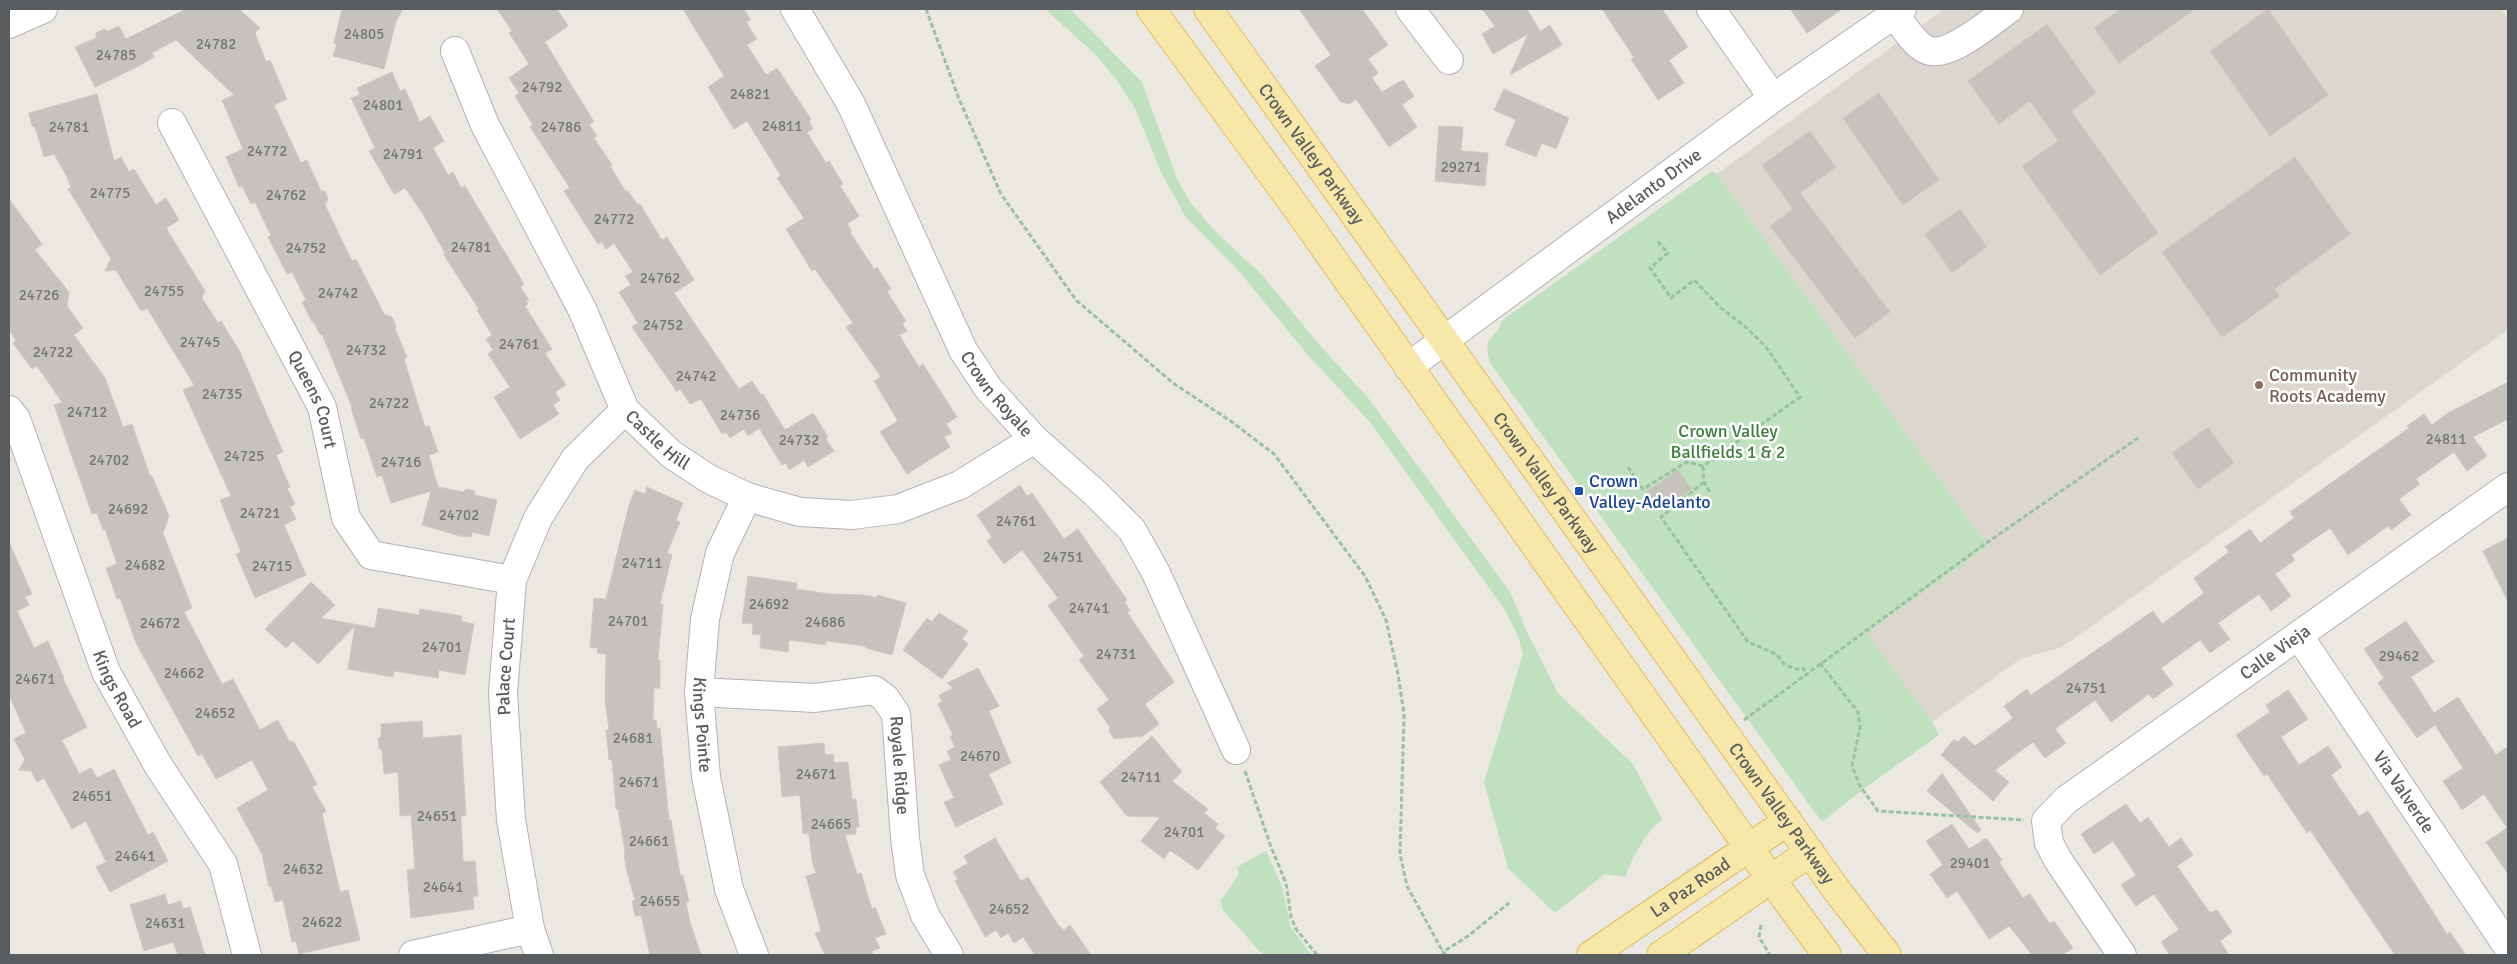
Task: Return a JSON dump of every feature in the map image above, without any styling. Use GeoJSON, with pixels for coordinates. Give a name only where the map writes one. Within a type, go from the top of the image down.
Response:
{"type":"FeatureCollection","features":[{"type":"Feature","properties":{"kind":"main road"},"geometry":{"type":"LineString","coordinates":[[1151,9],[1298,210],[1771,879],[1827,955]]}},
{"type":"Feature","properties":{"kind":"main road","name":"Crown Valley Parkway"},"geometry":{"type":"LineString","coordinates":[[1208,9],[1446,339],[1810,852],[1887,955]]}},
{"type":"Feature","properties":{"kind":"main road","name":"La Paz Road"},"geometry":{"type":"LineString","coordinates":[[1592,955],[1748,846],[1788,821]]}},
{"type":"Feature","properties":{"kind":"main road"},"geometry":{"type":"LineString","coordinates":[[1661,955],[1810,852]]}},
{"type":"Feature","properties":{"kind":"street"},"geometry":{"type":"LineString","coordinates":[[9,24],[44,9]]}},
{"type":"Feature","properties":{"kind":"street","name":"Crown Royale"},"geometry":{"type":"LineString","coordinates":[[796,9],[851,104],[963,350],[988,388],[1034,439],[1095,493],[1132,530],[1156,573],[1236,750]]}},
{"type":"Feature","properties":{"kind":"street"},"geometry":{"type":"LineString","coordinates":[[1410,9],[1449,60]]}},
{"type":"Feature","properties":{"kind":"street"},"geometry":{"type":"LineString","coordinates":[[1711,9],[1773,98]]}},
{"type":"Feature","properties":{"kind":"street"},"geometry":{"type":"LineString","coordinates":[[1898,12],[1923,49],[1934,53],[1950,50],[2009,9]]}},
{"type":"Feature","properties":{"kind":"street","name":"Adelanto Drive"},"geometry":{"type":"LineString","coordinates":[[1408,367],[1773,98],[1898,12]]}},
{"type":"Feature","properties":{"kind":"street","name":"Castle Hill"},"geometry":{"type":"LineString","coordinates":[[455,51],[484,125],[582,309],[625,410],[671,454],[709,479],[747,497],[800,512],[852,515],[898,509],[960,485],[1034,439]]}},
{"type":"Feature","properties":{"kind":"street","name":"Queens Court"},"geometry":{"type":"LineString","coordinates":[[172,123],[322,408],[346,518],[371,555],[512,580]]}},
{"type":"Feature","properties":{"kind":"street","name":"Kings Road"},"geometry":{"type":"LineString","coordinates":[[9,410],[16,419],[106,672],[158,765],[223,864],[247,955]]}},
{"type":"Feature","properties":{"kind":"street","name":"Palace Court"},"geometry":{"type":"LineString","coordinates":[[539,955],[530,929],[511,820],[503,693],[512,580],[538,518],[575,459],[625,410]]}},
{"type":"Feature","properties":{"kind":"street","name":"Calle Vieja"},"geometry":{"type":"LineString","coordinates":[[2046,822],[2066,800],[2508,487]]}},
{"type":"Feature","properties":{"kind":"street","name":"Kings Pointe"},"geometry":{"type":"LineString","coordinates":[[747,497],[720,553],[705,619],[699,692],[706,776],[730,889],[754,955]]}},
{"type":"Feature","properties":{"kind":"street","name":"Via Valverde"},"geometry":{"type":"LineString","coordinates":[[2299,636],[2508,948]]}},
{"type":"Feature","properties":{"kind":"street","name":"Royale Ridge"},"geometry":{"type":"LineString","coordinates":[[699,692],[815,698],[874,690],[885,698],[896,714],[905,838],[910,875],[925,915],[949,955]]}},
{"type":"Feature","properties":{"kind":"street"},"geometry":{"type":"LineString","coordinates":[[2046,822],[2049,843],[2058,860],[2122,955]]}},
{"type":"Feature","properties":{"kind":"street"},"geometry":{"type":"LineString","coordinates":[[413,955],[530,929]]}},
{"type":"Feature","properties":{"kind":"path"},"geometry":{"type":"LineString","coordinates":[[926,9],[959,99],[1001,194],[1076,300],[1173,383],[1232,422],[1274,454],[1365,576],[1386,620],[1398,674],[1404,714],[1400,854],[1407,886],[1445,953],[1509,903]]}},
{"type":"Feature","properties":{"kind":"path"},"geometry":{"type":"LineString","coordinates":[[1657,241],[1668,253],[1650,268],[1671,298],[1694,280],[1721,308],[1747,328],[1766,347],[1800,397],[1703,466],[1687,462],[1679,456]]}},
{"type":"Feature","properties":{"kind":"path"},"geometry":{"type":"LineString","coordinates":[[1744,720],[1806,672],[1996,536],[2138,438]]}},
{"type":"Feature","properties":{"kind":"path"},"geometry":{"type":"LineString","coordinates":[[1628,467],[1643,489],[1687,462]]}},
{"type":"Feature","properties":{"kind":"path"},"geometry":{"type":"LineString","coordinates":[[1703,466],[1704,482],[1710,492]]}},
{"type":"Feature","properties":{"kind":"path"},"geometry":{"type":"LineString","coordinates":[[1704,482],[1661,517],[1748,642],[1776,654],[1784,664],[1795,669],[1803,668],[1806,672]]}},
{"type":"Feature","properties":{"kind":"path"},"geometry":{"type":"LineString","coordinates":[[1820,663],[1858,712],[1860,728],[1852,766],[1860,786],[1878,811],[2046,822]]}},
{"type":"Feature","properties":{"kind":"path"},"geometry":{"type":"LineString","coordinates":[[1236,750],[1286,883],[1291,917],[1296,929],[1317,955]]}},
{"type":"Feature","properties":{"kind":"path"},"geometry":{"type":"LineString","coordinates":[[1761,925],[1759,937],[1770,955]]}},
{"type":"Feature","properties":{"kind":"shaded area","name":"Community Roots Academy"},"geometry":{"type":"Polygon","coordinates":[[[1944,9],[2501,9],[2508,19],[2508,316],[2506,331],[2099,621],[2060,648],[2022,658],[1932,722],[1866,633],[1988,546],[1717,174],[1944,9]]]}},
{"type":"Feature","properties":{"kind":"green space"},"geometry":{"type":"Polygon","coordinates":[[[1045,9],[1070,9],[1142,82],[1177,179],[1190,202],[1214,230],[1264,277],[1316,341],[1369,399],[1510,592],[1527,632],[1558,693],[1633,764],[1662,819],[1649,832],[1640,846],[1625,877],[1605,874],[1555,913],[1508,868],[1484,782],[1523,654],[1518,636],[1505,610],[1369,421],[1307,354],[1238,270],[1185,216],[1160,170],[1135,108],[1118,82],[1096,55],[1045,9]]]}},
{"type":"Feature","properties":{"kind":"green space","name":"Crown Valley Ballfields 1 & 2"},"geometry":{"type":"Polygon","coordinates":[[[1712,171],[1717,174],[1988,546],[1867,633],[1932,722],[1939,735],[1865,788],[1822,822],[1490,363],[1488,353],[1489,342],[1501,321],[1712,171]]]}},
{"type":"Feature","properties":{"kind":"green space"},"geometry":{"type":"Polygon","coordinates":[[[1266,851],[1282,886],[1291,927],[1311,955],[1263,955],[1222,909],[1221,900],[1239,874],[1237,867],[1266,851]]]}},
{"type":"Feature","properties":{"kind":"building"},"geometry":{"type":"Polygon","coordinates":[[[186,9],[239,9],[260,28],[255,33],[266,62],[270,60],[287,99],[274,105],[301,163],[307,160],[321,191],[325,191],[328,199],[325,205],[352,261],[356,259],[384,314],[392,317],[396,326],[395,329],[407,357],[404,359],[425,427],[429,426],[438,452],[429,455],[438,487],[463,492],[466,489],[474,491],[475,495],[497,500],[489,536],[472,532],[471,537],[460,536],[422,525],[431,491],[391,503],[382,475],[377,477],[364,438],[361,439],[352,407],[322,334],[320,335],[302,302],[306,300],[292,272],[287,274],[268,237],[271,236],[255,202],[251,204],[242,186],[239,187],[226,157],[243,149],[222,100],[234,95],[176,40],[152,53],[154,57],[137,67],[95,87],[75,47],[96,38],[96,33],[104,29],[108,31],[119,26],[126,39],[186,9]]]}},
{"type":"Feature","properties":{"kind":"building"},"geometry":{"type":"Polygon","coordinates":[[[342,9],[403,9],[396,21],[384,69],[333,56],[337,44],[334,43],[342,9]]]}},
{"type":"Feature","properties":{"kind":"building"},"geometry":{"type":"Polygon","coordinates":[[[497,9],[557,9],[568,26],[545,42],[594,122],[589,124],[597,136],[594,138],[612,165],[610,166],[626,192],[628,191],[638,205],[640,204],[662,240],[667,237],[694,280],[674,293],[739,389],[752,381],[761,395],[763,394],[785,430],[813,413],[828,437],[826,439],[834,451],[808,467],[804,460],[789,470],[786,463],[782,465],[759,428],[748,436],[744,429],[730,438],[726,432],[722,434],[701,399],[690,404],[680,389],[677,392],[632,327],[638,323],[619,292],[631,285],[625,276],[633,272],[614,243],[606,249],[602,242],[598,244],[564,191],[570,188],[530,127],[533,125],[515,96],[519,93],[509,78],[529,64],[509,33],[512,31],[497,9]]]}},
{"type":"Feature","properties":{"kind":"building"},"geometry":{"type":"Polygon","coordinates":[[[683,9],[744,9],[751,20],[746,22],[757,39],[747,45],[766,75],[777,68],[811,119],[809,121],[813,129],[807,132],[826,163],[829,161],[843,184],[840,186],[859,216],[847,224],[852,231],[850,232],[874,269],[877,267],[891,289],[887,292],[906,321],[902,324],[907,331],[899,335],[919,367],[923,364],[957,417],[946,424],[952,433],[944,437],[950,447],[907,474],[880,432],[898,421],[874,381],[881,377],[846,327],[853,323],[815,269],[812,271],[786,229],[804,218],[777,178],[781,176],[747,121],[734,129],[708,87],[724,76],[683,9]]]}},
{"type":"Feature","properties":{"kind":"building"},"geometry":{"type":"Polygon","coordinates":[[[1299,9],[1362,9],[1388,45],[1368,59],[1378,73],[1372,78],[1382,92],[1403,80],[1414,96],[1402,105],[1417,127],[1389,147],[1356,99],[1349,104],[1341,102],[1315,66],[1331,55],[1299,9]]]}},
{"type":"Feature","properties":{"kind":"building"},"geometry":{"type":"Polygon","coordinates":[[[1482,9],[1527,9],[1540,31],[1550,25],[1562,45],[1510,75],[1528,34],[1493,54],[1482,34],[1495,26],[1482,9]]]}},
{"type":"Feature","properties":{"kind":"building"},"geometry":{"type":"Polygon","coordinates":[[[1602,9],[1662,9],[1688,47],[1669,60],[1684,83],[1658,100],[1631,59],[1634,57],[1602,9]]]}},
{"type":"Feature","properties":{"kind":"building"},"geometry":{"type":"Polygon","coordinates":[[[1790,9],[1842,9],[1807,33],[1790,9]]]}},
{"type":"Feature","properties":{"kind":"building"},"geometry":{"type":"Polygon","coordinates":[[[2121,9],[2195,9],[2119,63],[2094,28],[2121,9]]]}},
{"type":"Feature","properties":{"kind":"building"},"geometry":{"type":"Polygon","coordinates":[[[2268,9],[2328,95],[2270,136],[2210,51],[2268,9]]]}},
{"type":"Feature","properties":{"kind":"building"},"geometry":{"type":"Polygon","coordinates":[[[2047,24],[2096,93],[2071,111],[2158,233],[2100,275],[2022,166],[2058,141],[2030,101],[1999,124],[1968,81],[2047,24]]]}},
{"type":"Feature","properties":{"kind":"building"},"geometry":{"type":"Polygon","coordinates":[[[392,72],[400,91],[405,89],[420,122],[430,116],[444,141],[433,148],[448,175],[453,172],[461,188],[465,186],[524,284],[520,287],[529,300],[526,301],[528,304],[525,306],[552,349],[545,353],[566,385],[555,392],[560,400],[553,405],[559,414],[520,439],[494,397],[510,387],[488,354],[493,350],[486,339],[492,335],[477,310],[479,309],[443,254],[445,253],[423,214],[405,188],[394,194],[369,151],[375,148],[351,98],[360,95],[357,88],[392,72]]]}},
{"type":"Feature","properties":{"kind":"building"},"geometry":{"type":"Polygon","coordinates":[[[1504,89],[1569,118],[1556,149],[1542,143],[1536,157],[1505,145],[1516,120],[1494,110],[1504,89]]]}},
{"type":"Feature","properties":{"kind":"building"},"geometry":{"type":"Polygon","coordinates":[[[1879,93],[1939,180],[1903,205],[1843,118],[1879,93]]]}},
{"type":"Feature","properties":{"kind":"building"},"geometry":{"type":"Polygon","coordinates":[[[97,94],[114,161],[121,157],[129,172],[134,169],[156,205],[166,198],[179,220],[166,228],[205,291],[202,298],[218,323],[221,321],[240,352],[283,452],[276,455],[290,487],[287,488],[295,504],[290,507],[296,519],[284,525],[306,575],[255,598],[236,554],[241,552],[220,500],[231,496],[183,390],[194,385],[147,308],[141,311],[116,270],[105,271],[111,259],[68,189],[71,188],[67,177],[54,154],[44,157],[35,127],[32,126],[29,113],[97,94]]]}},
{"type":"Feature","properties":{"kind":"building"},"geometry":{"type":"Polygon","coordinates":[[[1439,126],[1463,127],[1461,151],[1488,153],[1485,186],[1435,181],[1439,126]]]}},
{"type":"Feature","properties":{"kind":"building"},"geometry":{"type":"Polygon","coordinates":[[[1810,131],[1836,167],[1800,193],[1890,312],[1855,338],[1770,226],[1793,209],[1762,165],[1810,131]]]}},
{"type":"Feature","properties":{"kind":"building"},"geometry":{"type":"Polygon","coordinates":[[[2295,157],[2350,234],[2275,289],[2280,296],[2222,337],[2162,252],[2295,157]]]}},
{"type":"Feature","properties":{"kind":"building"},"geometry":{"type":"Polygon","coordinates":[[[9,199],[42,244],[35,250],[69,292],[67,306],[83,328],[74,335],[105,378],[123,427],[132,424],[150,476],[152,476],[169,516],[163,533],[192,608],[184,612],[222,684],[233,679],[260,730],[278,720],[289,741],[294,742],[317,784],[312,787],[326,811],[322,814],[340,892],[348,890],[360,940],[299,954],[296,941],[292,942],[283,900],[275,902],[271,886],[269,887],[262,854],[237,808],[268,790],[252,760],[216,779],[202,754],[198,756],[136,643],[120,598],[117,599],[106,568],[117,564],[105,529],[103,530],[97,513],[92,514],[54,405],[62,402],[37,366],[32,369],[13,343],[16,340],[9,330],[9,199]]]}},
{"type":"Feature","properties":{"kind":"building"},"geometry":{"type":"Polygon","coordinates":[[[1960,209],[1987,247],[1952,273],[1925,234],[1960,209]]]}},
{"type":"Feature","properties":{"kind":"building"},"geometry":{"type":"Polygon","coordinates":[[[2508,382],[2508,419],[2473,437],[2487,456],[2467,471],[2454,452],[2416,479],[2420,484],[2399,499],[2411,515],[2391,530],[2388,526],[2348,555],[2330,528],[2291,555],[2295,560],[2275,574],[2291,596],[2271,611],[2259,594],[2218,623],[2230,639],[2210,653],[2200,640],[2161,668],[2173,684],[2153,699],[2149,694],[2111,722],[2095,700],[2055,729],[2066,743],[2045,758],[2033,742],[1995,770],[2009,782],[1993,801],[1941,755],[1954,739],[1958,742],[1964,736],[1975,746],[2013,718],[2004,706],[2027,689],[2031,695],[2153,611],[2162,624],[2204,593],[2194,578],[2229,552],[2225,547],[2250,529],[2260,543],[2294,518],[2290,512],[2409,428],[2407,426],[2424,414],[2432,425],[2448,413],[2508,382]]]}},
{"type":"Feature","properties":{"kind":"building"},"geometry":{"type":"Polygon","coordinates":[[[2208,427],[2234,463],[2198,489],[2172,453],[2208,427]]]}},
{"type":"Feature","properties":{"kind":"building"},"geometry":{"type":"Polygon","coordinates":[[[1678,470],[1692,489],[1659,512],[1646,492],[1678,470]]]}},
{"type":"Feature","properties":{"kind":"building"},"geometry":{"type":"Polygon","coordinates":[[[1020,485],[1027,496],[1032,493],[1064,539],[1078,529],[1127,600],[1124,602],[1130,610],[1127,612],[1174,682],[1145,704],[1159,724],[1143,736],[1114,739],[1109,731],[1110,727],[1097,709],[1109,700],[1079,660],[1084,656],[1048,606],[1058,598],[1022,550],[1004,564],[987,541],[992,537],[977,515],[1020,485]]]}},
{"type":"Feature","properties":{"kind":"building"},"geometry":{"type":"Polygon","coordinates":[[[647,487],[683,503],[676,520],[680,522],[667,553],[672,555],[660,604],[663,604],[658,660],[660,660],[660,688],[654,688],[653,720],[656,720],[657,729],[660,728],[669,820],[671,820],[680,875],[683,875],[689,902],[686,903],[690,922],[701,955],[650,955],[641,915],[635,916],[632,901],[635,900],[626,868],[618,809],[616,809],[612,760],[609,760],[606,730],[609,730],[605,699],[606,654],[597,653],[598,648],[590,647],[594,598],[606,599],[629,505],[635,490],[645,494],[647,487]]]}},
{"type":"Feature","properties":{"kind":"building"},"geometry":{"type":"Polygon","coordinates":[[[2508,538],[2508,602],[2483,551],[2508,538]]]}},
{"type":"Feature","properties":{"kind":"building"},"geometry":{"type":"Polygon","coordinates":[[[9,542],[32,594],[25,597],[29,605],[17,611],[34,648],[48,641],[63,679],[87,727],[62,740],[79,774],[91,768],[97,778],[114,769],[148,835],[153,832],[168,861],[110,892],[96,867],[106,862],[86,821],[72,829],[44,778],[37,782],[31,771],[19,770],[25,760],[14,739],[26,733],[9,695],[9,542]]]}},
{"type":"Feature","properties":{"kind":"building"},"geometry":{"type":"Polygon","coordinates":[[[748,576],[797,583],[796,589],[830,594],[864,595],[877,598],[877,595],[906,603],[892,655],[866,648],[866,646],[826,641],[826,645],[789,640],[788,652],[760,648],[761,635],[752,634],[753,624],[742,623],[748,576]]]}},
{"type":"Feature","properties":{"kind":"building"},"geometry":{"type":"Polygon","coordinates":[[[311,582],[335,605],[321,618],[375,628],[378,608],[419,615],[420,609],[462,616],[461,621],[474,624],[465,675],[439,670],[438,678],[394,671],[393,677],[348,669],[355,626],[318,664],[293,641],[286,648],[265,629],[311,582]]]}},
{"type":"Feature","properties":{"kind":"building"},"geometry":{"type":"Polygon","coordinates":[[[939,613],[968,631],[962,639],[968,644],[942,679],[903,650],[927,618],[932,622],[939,613]]]}},
{"type":"Feature","properties":{"kind":"building"},"geometry":{"type":"Polygon","coordinates":[[[2406,621],[2434,662],[2411,677],[2434,713],[2458,697],[2496,755],[2508,746],[2508,874],[2486,842],[2507,828],[2484,794],[2462,810],[2443,781],[2463,768],[2435,725],[2417,738],[2378,683],[2384,678],[2364,649],[2406,621]]]}},
{"type":"Feature","properties":{"kind":"building"},"geometry":{"type":"Polygon","coordinates":[[[978,668],[999,706],[989,711],[1011,763],[989,774],[1003,804],[956,827],[944,802],[954,798],[939,765],[951,760],[947,751],[955,747],[950,737],[953,735],[938,704],[942,702],[939,695],[953,688],[947,683],[978,668]]]}},
{"type":"Feature","properties":{"kind":"building"},"geometry":{"type":"Polygon","coordinates":[[[2288,690],[2308,719],[2281,737],[2299,765],[2328,746],[2342,767],[2331,775],[2359,816],[2368,811],[2447,934],[2450,932],[2466,955],[2395,955],[2310,830],[2307,833],[2267,774],[2264,776],[2236,735],[2270,712],[2266,705],[2288,690]]]}},
{"type":"Feature","properties":{"kind":"building"},"geometry":{"type":"Polygon","coordinates":[[[422,721],[423,738],[461,735],[466,816],[461,816],[463,862],[475,861],[478,896],[473,896],[474,909],[411,918],[407,870],[415,869],[411,815],[400,816],[398,772],[384,774],[382,750],[379,748],[378,739],[381,736],[381,724],[422,721]]]}},
{"type":"Feature","properties":{"kind":"building"},"geometry":{"type":"Polygon","coordinates":[[[1152,736],[1182,772],[1172,781],[1208,809],[1204,813],[1218,824],[1215,828],[1225,836],[1198,870],[1170,850],[1164,859],[1141,841],[1160,817],[1127,816],[1100,782],[1152,736]]]}},
{"type":"Feature","properties":{"kind":"building"},"geometry":{"type":"Polygon","coordinates":[[[824,743],[825,755],[833,754],[834,763],[848,762],[852,799],[856,799],[859,827],[856,827],[856,834],[845,835],[857,874],[861,873],[872,909],[875,907],[886,934],[875,938],[880,948],[872,951],[873,955],[825,955],[815,933],[821,931],[806,876],[816,873],[812,860],[809,834],[803,833],[800,795],[782,797],[778,747],[824,743]]]}},
{"type":"Feature","properties":{"kind":"building"},"geometry":{"type":"Polygon","coordinates":[[[1942,773],[1981,830],[1977,833],[1927,791],[1942,773]]]}},
{"type":"Feature","properties":{"kind":"building"},"geometry":{"type":"Polygon","coordinates":[[[2126,804],[2140,823],[2148,817],[2169,847],[2181,838],[2193,855],[2177,866],[2210,913],[2217,910],[2232,932],[2220,941],[2229,955],[2170,955],[2161,942],[2179,930],[2154,894],[2136,906],[2121,885],[2136,875],[2113,841],[2094,854],[2081,834],[2126,804]]]}},
{"type":"Feature","properties":{"kind":"building"},"geometry":{"type":"Polygon","coordinates":[[[1952,824],[1969,849],[1986,838],[2002,860],[1999,862],[2023,898],[2030,894],[2050,924],[2054,921],[2073,948],[2062,955],[2032,955],[2009,926],[1989,939],[1957,891],[1947,898],[1930,874],[1943,865],[1926,841],[1952,824]]]}},
{"type":"Feature","properties":{"kind":"building"},"geometry":{"type":"Polygon","coordinates":[[[995,838],[1021,881],[1028,877],[1058,925],[1064,930],[1070,925],[1091,955],[1035,955],[1023,937],[1014,943],[1008,933],[1001,938],[996,930],[985,937],[955,881],[958,879],[953,872],[968,863],[964,856],[995,838]]]}},
{"type":"Feature","properties":{"kind":"building"},"geometry":{"type":"Polygon","coordinates":[[[165,894],[168,905],[181,901],[183,909],[190,907],[205,955],[178,955],[173,942],[144,951],[130,905],[165,894]]]}},
{"type":"Feature","properties":{"kind":"place","name":"Community Roots Academy"},"geometry":{"type":"Point","coordinates":[2259,385]}},
{"type":"Feature","properties":{"kind":"place","name":"Crown Valley-Adelanto"},"geometry":{"type":"Point","coordinates":[1579,491]}}]}
